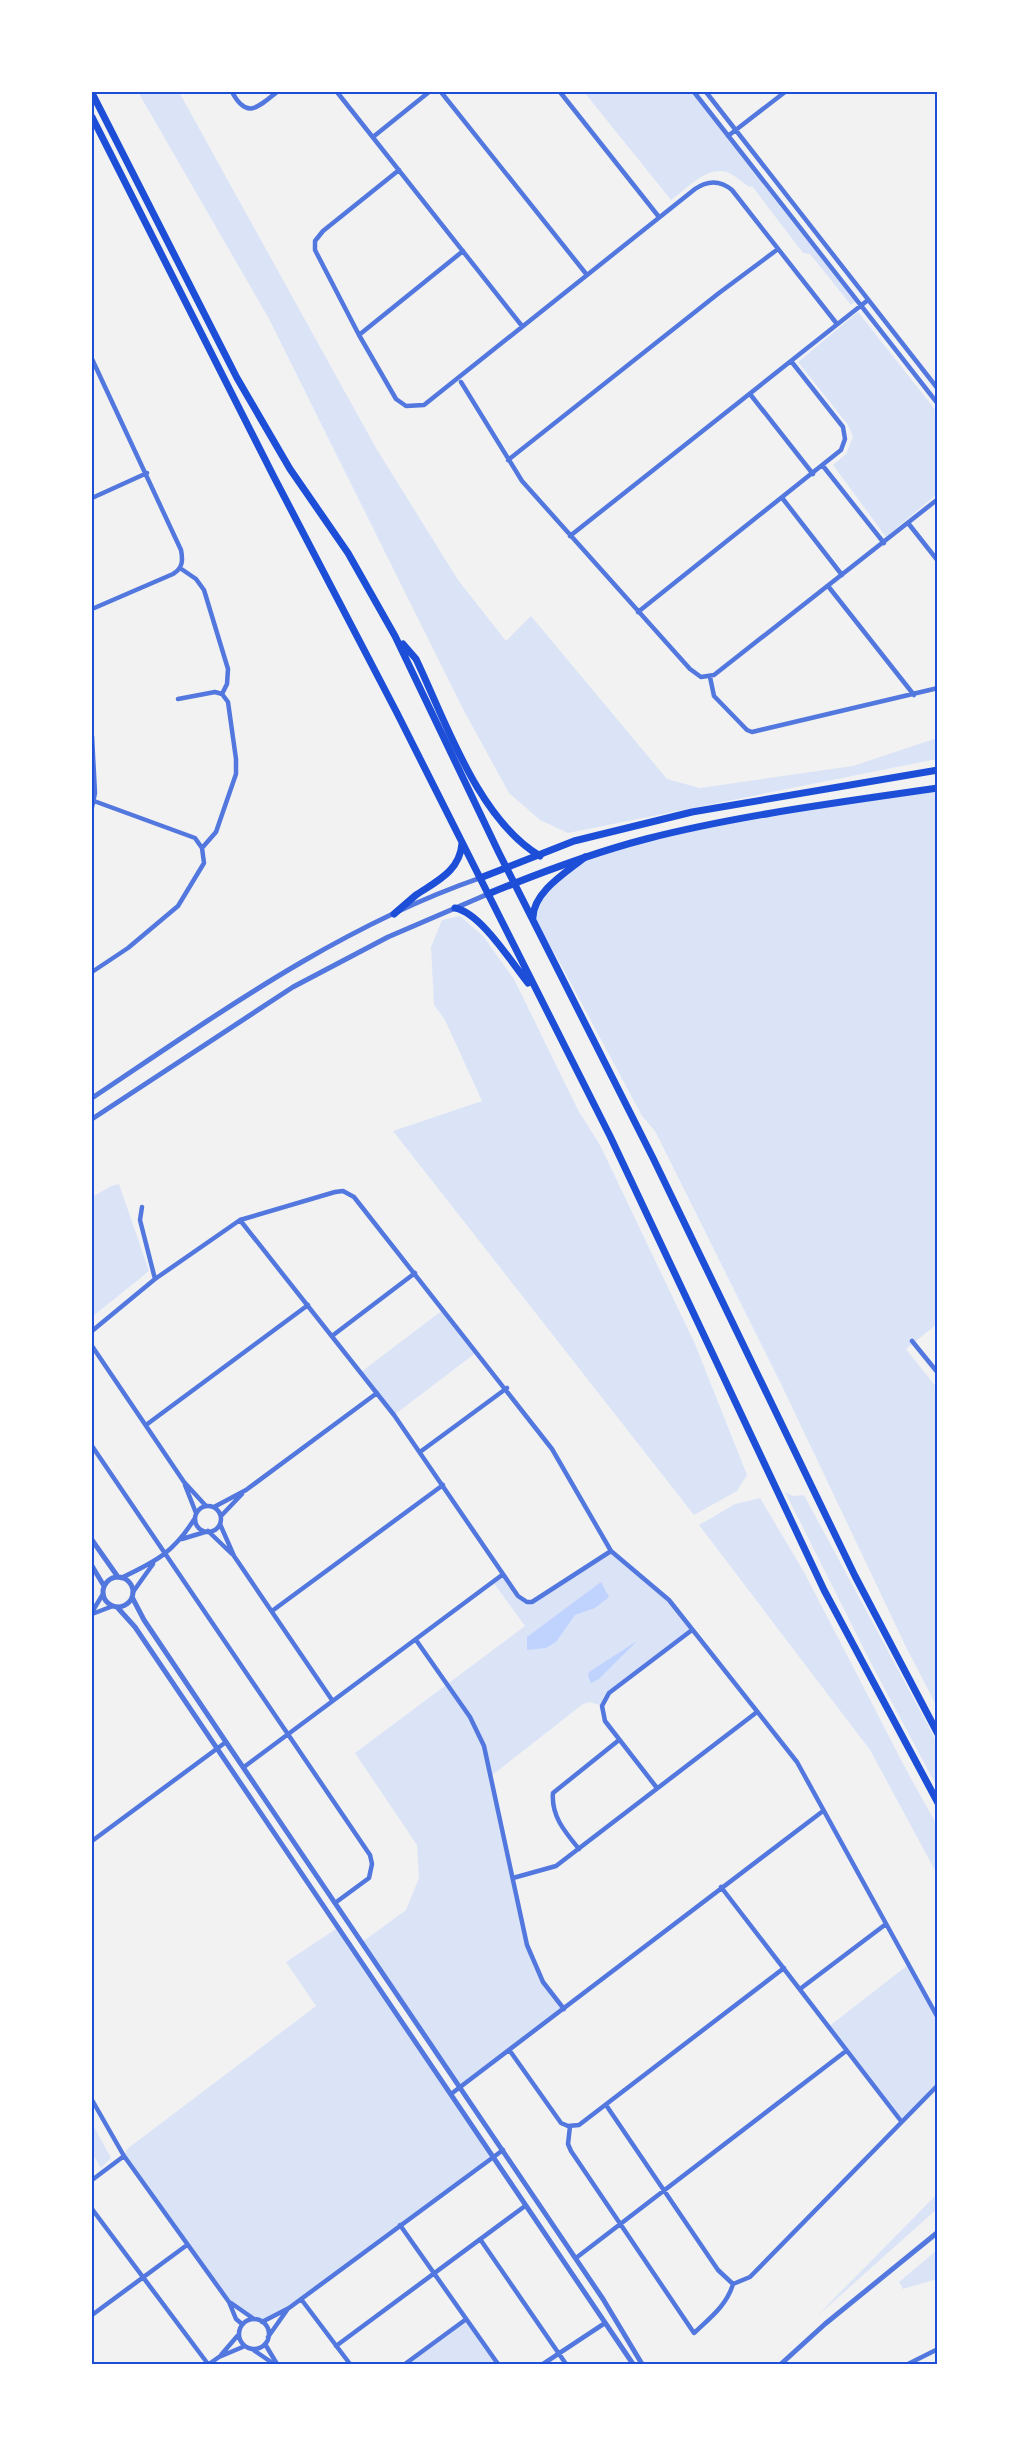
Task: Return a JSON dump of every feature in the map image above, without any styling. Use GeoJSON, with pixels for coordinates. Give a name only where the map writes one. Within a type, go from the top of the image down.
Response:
{"type":"FeatureCollection","features":[{"type":"Feature","properties":{"kind":"main road"},"geometry":{"type":"LineString","coordinates":[[92,93],[237,378],[290,469],[348,553],[395,636],[887,1639],[938,1734]]}},
{"type":"Feature","properties":{"kind":"main road"},"geometry":{"type":"LineString","coordinates":[[92,117],[610,1136],[789,1516],[863,1666],[938,1803]]}},
{"type":"Feature","properties":{"kind":"main road"},"geometry":{"type":"LineString","coordinates":[[395,636],[416,659],[476,786],[517,840],[540,856]]}},
{"type":"Feature","properties":{"kind":"main road"},"geometry":{"type":"LineString","coordinates":[[480,878],[574,841],[692,812],[938,770]]}},
{"type":"Feature","properties":{"kind":"main road"},"geometry":{"type":"LineString","coordinates":[[488,894],[585,857],[656,837],[705,826],[938,788]]}},
{"type":"Feature","properties":{"kind":"main road"},"geometry":{"type":"LineString","coordinates":[[394,914],[455,866],[460,858],[462,842]]}},
{"type":"Feature","properties":{"kind":"main road"},"geometry":{"type":"LineString","coordinates":[[533,918],[536,904],[543,894],[585,857]]}},
{"type":"Feature","properties":{"kind":"main road"},"geometry":{"type":"LineString","coordinates":[[455,908],[464,910],[479,922],[537,994]]}},
{"type":"Feature","properties":{"kind":"street"},"geometry":{"type":"LineString","coordinates":[[232,92],[245,108],[251,110],[256,109],[277,92]]}},
{"type":"Feature","properties":{"kind":"street"},"geometry":{"type":"LineString","coordinates":[[337,92],[522,326]]}},
{"type":"Feature","properties":{"kind":"street"},"geometry":{"type":"LineString","coordinates":[[373,137],[429,92]]}},
{"type":"Feature","properties":{"kind":"street"},"geometry":{"type":"LineString","coordinates":[[441,92],[587,276]]}},
{"type":"Feature","properties":{"kind":"street"},"geometry":{"type":"LineString","coordinates":[[560,92],[659,217]]}},
{"type":"Feature","properties":{"kind":"street"},"geometry":{"type":"LineString","coordinates":[[694,92],[938,404]]}},
{"type":"Feature","properties":{"kind":"street"},"geometry":{"type":"LineString","coordinates":[[706,92],[938,389]]}},
{"type":"Feature","properties":{"kind":"street"},"geometry":{"type":"LineString","coordinates":[[728,136],[785,92]]}},
{"type":"Feature","properties":{"kind":"street"},"geometry":{"type":"LineString","coordinates":[[399,170],[323,231],[315,241],[315,250],[359,336],[396,399],[406,406],[424,405],[659,217],[699,186],[711,182],[721,183],[732,190],[837,324]]}},
{"type":"Feature","properties":{"kind":"street"},"geometry":{"type":"LineString","coordinates":[[508,460],[778,249]]}},
{"type":"Feature","properties":{"kind":"street"},"geometry":{"type":"LineString","coordinates":[[359,336],[463,251]]}},
{"type":"Feature","properties":{"kind":"street"},"geometry":{"type":"LineString","coordinates":[[570,536],[868,300]]}},
{"type":"Feature","properties":{"kind":"street"},"geometry":{"type":"LineString","coordinates":[[92,359],[147,473],[183,559],[180,568],[173,574],[92,609]]}},
{"type":"Feature","properties":{"kind":"street"},"geometry":{"type":"LineString","coordinates":[[639,612],[783,499],[841,450],[845,439],[844,431],[791,361]]}},
{"type":"Feature","properties":{"kind":"street"},"geometry":{"type":"LineString","coordinates":[[460,382],[522,481],[695,674],[710,677],[938,499]]}},
{"type":"Feature","properties":{"kind":"street"},"geometry":{"type":"LineString","coordinates":[[750,394],[813,474]]}},
{"type":"Feature","properties":{"kind":"street"},"geometry":{"type":"LineString","coordinates":[[823,466],[884,543]]}},
{"type":"Feature","properties":{"kind":"street"},"geometry":{"type":"LineString","coordinates":[[92,498],[147,473]]}},
{"type":"Feature","properties":{"kind":"street"},"geometry":{"type":"LineString","coordinates":[[783,499],[842,575]]}},
{"type":"Feature","properties":{"kind":"street"},"geometry":{"type":"LineString","coordinates":[[908,523],[938,561]]}},
{"type":"Feature","properties":{"kind":"street"},"geometry":{"type":"LineString","coordinates":[[180,568],[196,579],[204,590],[228,669],[227,684],[222,694]]}},
{"type":"Feature","properties":{"kind":"street"},"geometry":{"type":"LineString","coordinates":[[828,586],[914,695]]}},
{"type":"Feature","properties":{"kind":"street"},"geometry":{"type":"LineString","coordinates":[[710,677],[714,696],[747,730],[752,732],[938,688]]}},
{"type":"Feature","properties":{"kind":"street"},"geometry":{"type":"LineString","coordinates":[[178,699],[215,692],[222,694],[228,702],[236,774],[216,832],[202,848]]}},
{"type":"Feature","properties":{"kind":"street"},"geometry":{"type":"LineString","coordinates":[[92,736],[93,804],[195,838],[202,848],[204,863],[178,906],[128,948],[92,972]]}},
{"type":"Feature","properties":{"kind":"street"},"geometry":{"type":"LineString","coordinates":[[92,1098],[252,991],[325,949],[394,914],[480,878]]}},
{"type":"Feature","properties":{"kind":"street"},"geometry":{"type":"LineString","coordinates":[[92,1119],[293,987],[388,937],[488,894]]}},
{"type":"Feature","properties":{"kind":"street"},"geometry":{"type":"LineString","coordinates":[[92,1331],[155,1279],[240,1220],[335,1192],[348,1193],[354,1197],[507,1389],[563,1464],[611,1551],[659,1590],[796,1762],[938,2018]]}},
{"type":"Feature","properties":{"kind":"street"},"geometry":{"type":"LineString","coordinates":[[142,1207],[140,1220],[155,1279]]}},
{"type":"Feature","properties":{"kind":"street"},"geometry":{"type":"LineString","coordinates":[[240,1220],[377,1393],[518,1596],[527,1602],[532,1602],[611,1551]]}},
{"type":"Feature","properties":{"kind":"street"},"geometry":{"type":"LineString","coordinates":[[332,1336],[415,1273]]}},
{"type":"Feature","properties":{"kind":"street"},"geometry":{"type":"LineString","coordinates":[[146,1425],[308,1305]]}},
{"type":"Feature","properties":{"kind":"street"},"geometry":{"type":"LineString","coordinates":[[912,1341],[938,1373]]}},
{"type":"Feature","properties":{"kind":"street"},"geometry":{"type":"LineString","coordinates":[[92,1346],[184,1482],[206,1506],[214,1507],[246,1490],[377,1393]]}},
{"type":"Feature","properties":{"kind":"street"},"geometry":{"type":"LineString","coordinates":[[420,1452],[507,1389]]}},
{"type":"Feature","properties":{"kind":"street"},"geometry":{"type":"LineString","coordinates":[[92,1446],[372,1860],[369,1878],[336,1902]]}},
{"type":"Feature","properties":{"kind":"street"},"geometry":{"type":"LineString","coordinates":[[184,1482],[198,1527],[207,1531],[234,1556]]}},
{"type":"Feature","properties":{"kind":"street"},"geometry":{"type":"LineString","coordinates":[[272,1611],[442,1485]]}},
{"type":"Feature","properties":{"kind":"street"},"geometry":{"type":"LineString","coordinates":[[246,1490],[221,1516],[220,1524],[234,1556],[332,1700]]}},
{"type":"Feature","properties":{"kind":"street"},"geometry":{"type":"LineString","coordinates":[[92,1613],[110,1580],[120,1578],[155,1562],[182,1539],[196,1516],[206,1506]]}},
{"type":"Feature","properties":{"kind":"street"},"geometry":{"type":"LineString","coordinates":[[214,1507],[221,1516]]}},
{"type":"Feature","properties":{"kind":"street"},"geometry":{"type":"LineString","coordinates":[[182,1539],[215,1529],[220,1524]]}},
{"type":"Feature","properties":{"kind":"street"},"geometry":{"type":"LineString","coordinates":[[92,1540],[120,1578],[129,1583],[144,1620],[576,2258],[642,2364]]}},
{"type":"Feature","properties":{"kind":"street"},"geometry":{"type":"LineString","coordinates":[[92,1613],[126,1605],[155,1562]]}},
{"type":"Feature","properties":{"kind":"street"},"geometry":{"type":"LineString","coordinates":[[92,1566],[105,1586]]}},
{"type":"Feature","properties":{"kind":"street"},"geometry":{"type":"LineString","coordinates":[[244,1767],[502,1575]]}},
{"type":"Feature","properties":{"kind":"street"},"geometry":{"type":"LineString","coordinates":[[103,1594],[105,1600],[135,1626],[633,2364]]}},
{"type":"Feature","properties":{"kind":"street"},"geometry":{"type":"LineString","coordinates":[[657,1788],[619,1740],[602,1713],[604,1700],[609,1693],[692,1630]]}},
{"type":"Feature","properties":{"kind":"street"},"geometry":{"type":"LineString","coordinates":[[416,1640],[470,1717],[484,1746],[532,1958],[543,1982],[564,2009]]}},
{"type":"Feature","properties":{"kind":"street"},"geometry":{"type":"LineString","coordinates":[[513,1878],[552,1868],[757,1712]]}},
{"type":"Feature","properties":{"kind":"street"},"geometry":{"type":"LineString","coordinates":[[579,1849],[556,1818],[553,1793],[619,1740]]}},
{"type":"Feature","properties":{"kind":"street"},"geometry":{"type":"LineString","coordinates":[[92,1840],[226,1742]]}},
{"type":"Feature","properties":{"kind":"street"},"geometry":{"type":"LineString","coordinates":[[451,2094],[823,1811]]}},
{"type":"Feature","properties":{"kind":"street"},"geometry":{"type":"LineString","coordinates":[[721,1887],[901,2121]]}},
{"type":"Feature","properties":{"kind":"street"},"geometry":{"type":"LineString","coordinates":[[800,1989],[886,1924]]}},
{"type":"Feature","properties":{"kind":"street"},"geometry":{"type":"LineString","coordinates":[[510,2051],[561,2122],[570,2126],[579,2125],[784,1968]]}},
{"type":"Feature","properties":{"kind":"street"},"geometry":{"type":"LineString","coordinates":[[576,2258],[846,2051]]}},
{"type":"Feature","properties":{"kind":"street"},"geometry":{"type":"LineString","coordinates":[[733,2284],[750,2277],[938,2085]]}},
{"type":"Feature","properties":{"kind":"street"},"geometry":{"type":"LineString","coordinates":[[92,2100],[124,2156],[229,2302],[236,2319],[242,2324]]}},
{"type":"Feature","properties":{"kind":"street"},"geometry":{"type":"LineString","coordinates":[[606,2105],[722,2276],[733,2284]]}},
{"type":"Feature","properties":{"kind":"street"},"geometry":{"type":"LineString","coordinates":[[570,2126],[568,2145],[571,2151],[694,2333],[729,2297],[733,2284]]}},
{"type":"Feature","properties":{"kind":"street"},"geometry":{"type":"LineString","coordinates":[[262,2322],[289,2308],[503,2150]]}},
{"type":"Feature","properties":{"kind":"street"},"geometry":{"type":"LineString","coordinates":[[92,2180],[124,2156]]}},
{"type":"Feature","properties":{"kind":"street"},"geometry":{"type":"LineString","coordinates":[[336,2346],[525,2206]]}},
{"type":"Feature","properties":{"kind":"street"},"geometry":{"type":"LineString","coordinates":[[92,2210],[208,2364],[245,2346]]}},
{"type":"Feature","properties":{"kind":"street"},"geometry":{"type":"LineString","coordinates":[[400,2225],[498,2364]]}},
{"type":"Feature","properties":{"kind":"street"},"geometry":{"type":"LineString","coordinates":[[781,2364],[825,2324],[938,2232]]}},
{"type":"Feature","properties":{"kind":"street"},"geometry":{"type":"LineString","coordinates":[[480,2239],[566,2364]]}},
{"type":"Feature","properties":{"kind":"street"},"geometry":{"type":"LineString","coordinates":[[92,2315],[187,2245]]}},
{"type":"Feature","properties":{"kind":"street"},"geometry":{"type":"LineString","coordinates":[[301,2299],[350,2364]]}},
{"type":"Feature","properties":{"kind":"street"},"geometry":{"type":"LineString","coordinates":[[229,2302],[262,2322],[266,2327],[268,2337]]}},
{"type":"Feature","properties":{"kind":"street"},"geometry":{"type":"LineString","coordinates":[[252,2349],[265,2344],[289,2308]]}},
{"type":"Feature","properties":{"kind":"street"},"geometry":{"type":"LineString","coordinates":[[242,2324],[255,2319]]}},
{"type":"Feature","properties":{"kind":"street"},"geometry":{"type":"LineString","coordinates":[[405,2364],[465,2320]]}},
{"type":"Feature","properties":{"kind":"street"},"geometry":{"type":"LineString","coordinates":[[543,2364],[605,2323]]}},
{"type":"Feature","properties":{"kind":"street"},"geometry":{"type":"LineString","coordinates":[[219,2357],[239,2334],[242,2324]]}},
{"type":"Feature","properties":{"kind":"street"},"geometry":{"type":"LineString","coordinates":[[239,2334],[245,2346],[275,2364]]}},
{"type":"Feature","properties":{"kind":"street"},"geometry":{"type":"LineString","coordinates":[[265,2344],[275,2364]]}},
{"type":"Feature","properties":{"kind":"street"},"geometry":{"type":"LineString","coordinates":[[908,2364],[917,2362],[938,2349]]}},
{"type":"Feature","properties":{"kind":"shaded area"},"geometry":{"type":"Polygon","coordinates":[[[138,92],[179,92],[376,448],[458,580],[506,641],[531,616],[667,779],[700,788],[853,766],[937,738],[937,759],[568,833],[540,820],[509,793],[464,711],[268,317],[138,92]]]}},
{"type":"Feature","properties":{"kind":"shaded area"},"geometry":{"type":"Polygon","coordinates":[[[584,92],[693,92],[856,301],[851,305],[810,254],[803,253],[752,186],[749,187],[732,174],[721,171],[713,172],[698,179],[671,200],[584,92]]]}},
{"type":"Feature","properties":{"kind":"shaded area"},"geometry":{"type":"Polygon","coordinates":[[[858,312],[937,412],[937,494],[886,537],[833,465],[846,454],[853,437],[848,425],[798,362],[858,312]]]}},
{"type":"Feature","properties":{"kind":"shaded area"},"geometry":{"type":"Polygon","coordinates":[[[937,788],[937,1324],[906,1349],[937,1388],[937,1707],[906,1647],[782,1386],[655,1131],[642,1116],[559,961],[533,918],[543,894],[585,857],[697,828],[937,788]]]}},
{"type":"Feature","properties":{"kind":"shaded area"},"geometry":{"type":"Polygon","coordinates":[[[460,916],[483,936],[514,979],[578,1110],[600,1145],[695,1344],[747,1475],[737,1491],[694,1515],[393,1131],[482,1101],[445,1020],[434,1005],[431,947],[442,920],[460,916]]]}},
{"type":"Feature","properties":{"kind":"shaded area"},"geometry":{"type":"Polygon","coordinates":[[[119,1184],[149,1271],[92,1317],[92,1197],[119,1184]]]}},
{"type":"Feature","properties":{"kind":"shaded area"},"geometry":{"type":"Polygon","coordinates":[[[444,1309],[477,1352],[394,1415],[361,1372],[444,1309]]]}},
{"type":"Feature","properties":{"kind":"shaded area"},"geometry":{"type":"Polygon","coordinates":[[[785,1492],[793,1496],[804,1495],[937,1742],[937,1787],[871,1663],[785,1492]]]}},
{"type":"Feature","properties":{"kind":"shaded area"},"geometry":{"type":"Polygon","coordinates":[[[760,1498],[804,1572],[937,1825],[937,1874],[870,1750],[699,1525],[735,1504],[760,1498]]]}},
{"type":"Feature","properties":{"kind":"shaded area"},"geometry":{"type":"Polygon","coordinates":[[[611,1551],[659,1589],[692,1630],[609,1693],[602,1706],[590,1702],[583,1704],[491,1776],[527,1945],[537,1971],[564,2009],[460,2087],[362,1942],[406,1910],[419,1878],[417,1845],[355,1753],[525,1626],[493,1582],[502,1575],[518,1596],[527,1602],[611,1551]]]}},
{"type":"Feature","properties":{"kind":"shaded area"},"geometry":{"type":"Polygon","coordinates":[[[339,1927],[493,2157],[289,2308],[262,2322],[229,2302],[124,2156],[127,2149],[316,2006],[286,1962],[339,1927]]]}},
{"type":"Feature","properties":{"kind":"shaded area"},"geometry":{"type":"Polygon","coordinates":[[[908,1965],[937,2018],[937,2085],[901,2121],[828,2027],[908,1965]]]}},
{"type":"Feature","properties":{"kind":"shaded area"},"geometry":{"type":"Polygon","coordinates":[[[92,2123],[111,2158],[101,2168],[92,2153],[92,2123]]]}},
{"type":"Feature","properties":{"kind":"shaded area"},"geometry":{"type":"Polygon","coordinates":[[[937,2194],[937,2209],[815,2318],[937,2194]]]}},
{"type":"Feature","properties":{"kind":"shaded area"},"geometry":{"type":"Polygon","coordinates":[[[937,2250],[937,2279],[903,2289],[899,2282],[937,2250]]]}},
{"type":"Feature","properties":{"kind":"shaded area"},"geometry":{"type":"Polygon","coordinates":[[[465,2320],[498,2364],[411,2364],[409,2362],[465,2320]]]}},
{"type":"Feature","properties":{"kind":"water"},"geometry":{"type":"Polygon","coordinates":[[[601,1582],[609,1597],[595,1608],[575,1615],[556,1642],[546,1648],[527,1650],[527,1637],[601,1582]]]}},
{"type":"Feature","properties":{"kind":"water"},"geometry":{"type":"Polygon","coordinates":[[[637,1641],[599,1679],[591,1683],[589,1672],[637,1641]]]}}]}
